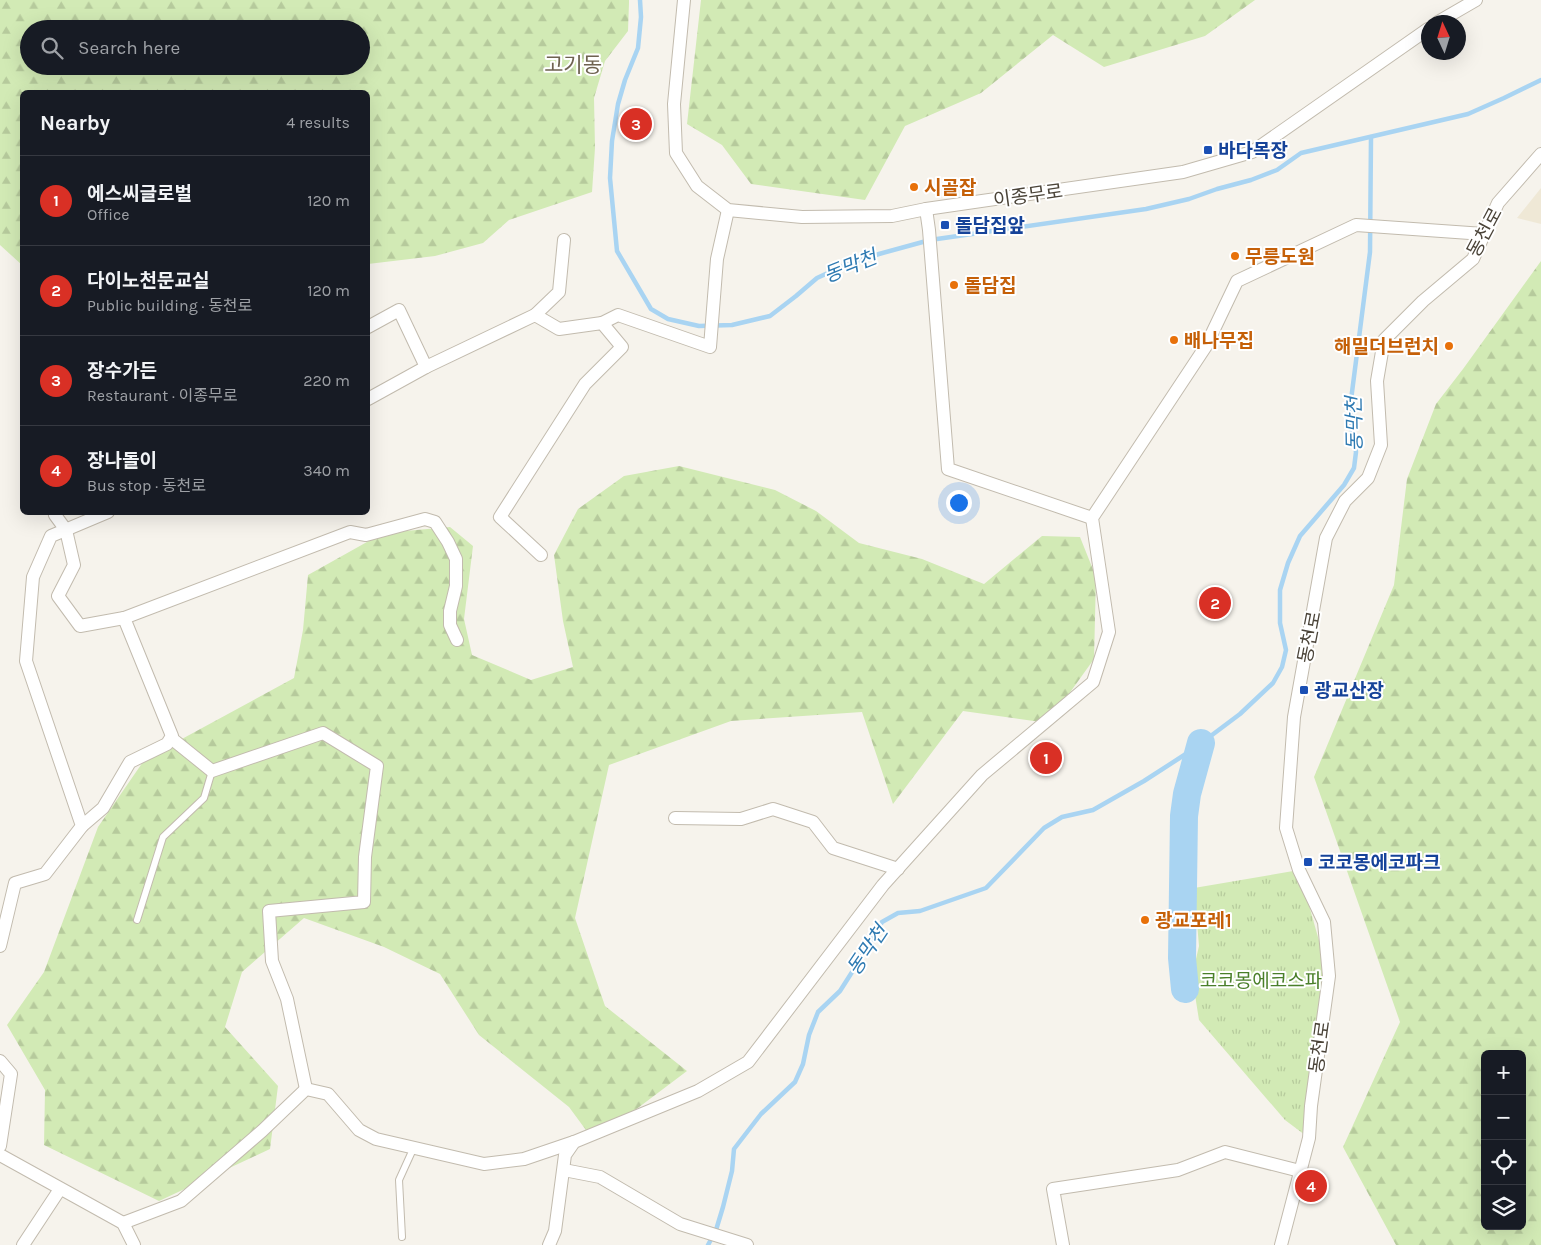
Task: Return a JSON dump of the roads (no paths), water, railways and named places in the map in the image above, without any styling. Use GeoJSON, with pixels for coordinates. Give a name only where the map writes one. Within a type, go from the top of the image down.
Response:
{"type":"FeatureCollection","features":[{"type":"Feature","properties":{"kind":"street"},"geometry":{"type":"LineString","coordinates":[[536,315],[559,330],[602,323],[618,315],[710,347],[717,259],[728,210],[697,186],[676,153],[674,104],[684,0]]}},
{"type":"Feature","properties":{"kind":"street"},"geometry":{"type":"LineString","coordinates":[[1450,15],[1476,0]]}},
{"type":"Feature","properties":{"kind":"street","name":"이종무로"},"geometry":{"type":"LineString","coordinates":[[728,210],[802,217],[892,216],[926,209],[1183,172],[1252,152],[1421,34]]}},
{"type":"Feature","properties":{"kind":"street","name":"동천로"},"geometry":{"type":"LineString","coordinates":[[1281,1245],[1309,1138],[1311,1106],[1329,976],[1324,922],[1299,870],[1286,828],[1294,716],[1326,538],[1345,501],[1368,478],[1381,445],[1377,381],[1384,340],[1423,301],[1472,259],[1498,203],[1541,154]]}},
{"type":"Feature","properties":{"kind":"street"},"geometry":{"type":"LineString","coordinates":[[926,209],[948,469],[1092,518]]}},
{"type":"Feature","properties":{"kind":"street"},"geometry":{"type":"LineString","coordinates":[[306,1089],[328,1094],[359,1130],[376,1139],[484,1164],[524,1160],[574,1142],[698,1091],[748,1062],[898,868],[982,775],[1093,682],[1109,632],[1092,518],[1206,346],[1238,281],[1356,225],[1484,234]]}},
{"type":"Feature","properties":{"kind":"street"},"geometry":{"type":"LineString","coordinates":[[370,398],[426,368],[536,315],[559,292],[564,240]]}},
{"type":"Feature","properties":{"kind":"street"},"geometry":{"type":"LineString","coordinates":[[370,326],[399,310],[426,368]]}},
{"type":"Feature","properties":{"kind":"street"},"geometry":{"type":"LineString","coordinates":[[541,555],[500,517],[586,384],[622,347],[602,323]]}},
{"type":"Feature","properties":{"kind":"street"},"geometry":{"type":"LineString","coordinates":[[55,515],[66,530],[74,565],[58,596],[80,626],[124,618],[350,532],[366,535],[425,519],[435,522],[456,559],[456,586],[450,611],[450,625],[457,640]]}},
{"type":"Feature","properties":{"kind":"street"},"geometry":{"type":"LineString","coordinates":[[82,826],[26,661],[33,577],[50,536],[101,515]]}},
{"type":"Feature","properties":{"kind":"street"},"geometry":{"type":"LineString","coordinates":[[0,946],[15,883],[45,874],[82,826],[103,808],[130,762],[167,744],[172,736],[124,618]]}},
{"type":"Feature","properties":{"kind":"street"},"geometry":{"type":"LineString","coordinates":[[171,738],[212,771],[323,733],[377,766],[365,857],[364,902],[269,911],[272,961],[288,999],[306,1089]]}},
{"type":"Feature","properties":{"kind":"street"},"geometry":{"type":"LineString","coordinates":[[675,818],[741,819],[773,809],[813,822],[833,848],[898,868]]}},
{"type":"Feature","properties":{"kind":"street"},"geometry":{"type":"LineString","coordinates":[[0,1061],[11,1074],[0,1146]]}},
{"type":"Feature","properties":{"kind":"street"},"geometry":{"type":"LineString","coordinates":[[123,1223],[181,1201],[262,1131],[306,1089]]}},
{"type":"Feature","properties":{"kind":"street"},"geometry":{"type":"LineString","coordinates":[[549,1245],[555,1231],[565,1155],[574,1142]]}},
{"type":"Feature","properties":{"kind":"street"},"geometry":{"type":"LineString","coordinates":[[1063,1245],[1053,1189],[1178,1170],[1225,1152],[1300,1171]]}},
{"type":"Feature","properties":{"kind":"street"},"geometry":{"type":"LineString","coordinates":[[0,1155],[123,1223],[134,1245]]}},
{"type":"Feature","properties":{"kind":"street"},"geometry":{"type":"LineString","coordinates":[[564,1170],[600,1177],[680,1224],[747,1245]]}},
{"type":"Feature","properties":{"kind":"street"},"geometry":{"type":"LineString","coordinates":[[23,1245],[60,1189]]}},
{"type":"Feature","properties":{"kind":"lane"},"geometry":{"type":"LineString","coordinates":[[136,920],[163,837],[204,798],[212,771]]}},
{"type":"Feature","properties":{"kind":"lane"},"geometry":{"type":"LineString","coordinates":[[402,1237],[399,1180],[414,1147]]}},
{"type":"Feature","properties":{"kind":"waterway","name":"동막천"},"geometry":{"type":"LineString","coordinates":[[640,0],[641,17],[638,48],[618,104],[612,141],[610,178],[617,251],[651,309],[668,319],[699,326],[732,325],[770,316],[817,278],[845,265],[879,254],[930,240],[1146,209],[1189,199],[1277,170],[1301,153],[1468,114],[1541,80]]}},
{"type":"Feature","properties":{"kind":"waterway","name":"동막천"},"geometry":{"type":"LineString","coordinates":[[708,1245],[716,1230],[723,1207],[732,1171],[734,1149],[761,1114],[795,1082],[803,1064],[809,1035],[818,1012],[840,991],[882,922],[898,913],[920,911],[986,888],[1044,828],[1062,817],[1093,810],[1144,781],[1192,750],[1240,714],[1273,683],[1282,667],[1286,650],[1280,623],[1280,590],[1288,563],[1300,536],[1344,485],[1354,468],[1356,452],[1351,427],[1351,400],[1370,252],[1371,137]]}},
{"type":"Feature","properties":{"kind":"waterway","name":"동막천"},"geometry":{"type":"LineString","coordinates":[[1185,989],[1182,958],[1184,816],[1187,794],[1201,743]]}},
{"type":"Feature","properties":{"kind":"place","name":"장수가든"},"geometry":{"type":"Point","coordinates":[636,124]}},
{"type":"Feature","properties":{"kind":"place","name":"바다목장"},"geometry":{"type":"Point","coordinates":[1208,150]}},
{"type":"Feature","properties":{"kind":"place","name":"시골잡"},"geometry":{"type":"Point","coordinates":[914,187]}},
{"type":"Feature","properties":{"kind":"place","name":"돌담집앞"},"geometry":{"type":"Point","coordinates":[945,225]}},
{"type":"Feature","properties":{"kind":"place","name":"무릉도원"},"geometry":{"type":"Point","coordinates":[1235,256]}},
{"type":"Feature","properties":{"kind":"place","name":"돌담집"},"geometry":{"type":"Point","coordinates":[954,285]}},
{"type":"Feature","properties":{"kind":"place","name":"배나무집"},"geometry":{"type":"Point","coordinates":[1174,340]}},
{"type":"Feature","properties":{"kind":"place","name":"해밀더브런치"},"geometry":{"type":"Point","coordinates":[1449,346]}},
{"type":"Feature","properties":{"kind":"place","name":"다이노천문교실"},"geometry":{"type":"Point","coordinates":[1215,603]}},
{"type":"Feature","properties":{"kind":"place","name":"광교산장"},"geometry":{"type":"Point","coordinates":[1304,690]}},
{"type":"Feature","properties":{"kind":"place","name":"에스씨글로벌"},"geometry":{"type":"Point","coordinates":[1046,758]}},
{"type":"Feature","properties":{"kind":"place","name":"코코몽에코파크"},"geometry":{"type":"Point","coordinates":[1308,862]}},
{"type":"Feature","properties":{"kind":"place","name":"광교포레1"},"geometry":{"type":"Point","coordinates":[1145,920]}},
{"type":"Feature","properties":{"kind":"place","name":"장나돌이"},"geometry":{"type":"Point","coordinates":[1311,1186]}},
{"type":"Feature","properties":{"kind":"district","name":"고기동"},"geometry":{"type":"Point","coordinates":[573,65]}},
{"type":"Feature","properties":{"kind":"park label","name":"코코몽에코스파"},"geometry":{"type":"Point","coordinates":[1261,980]}}]}
